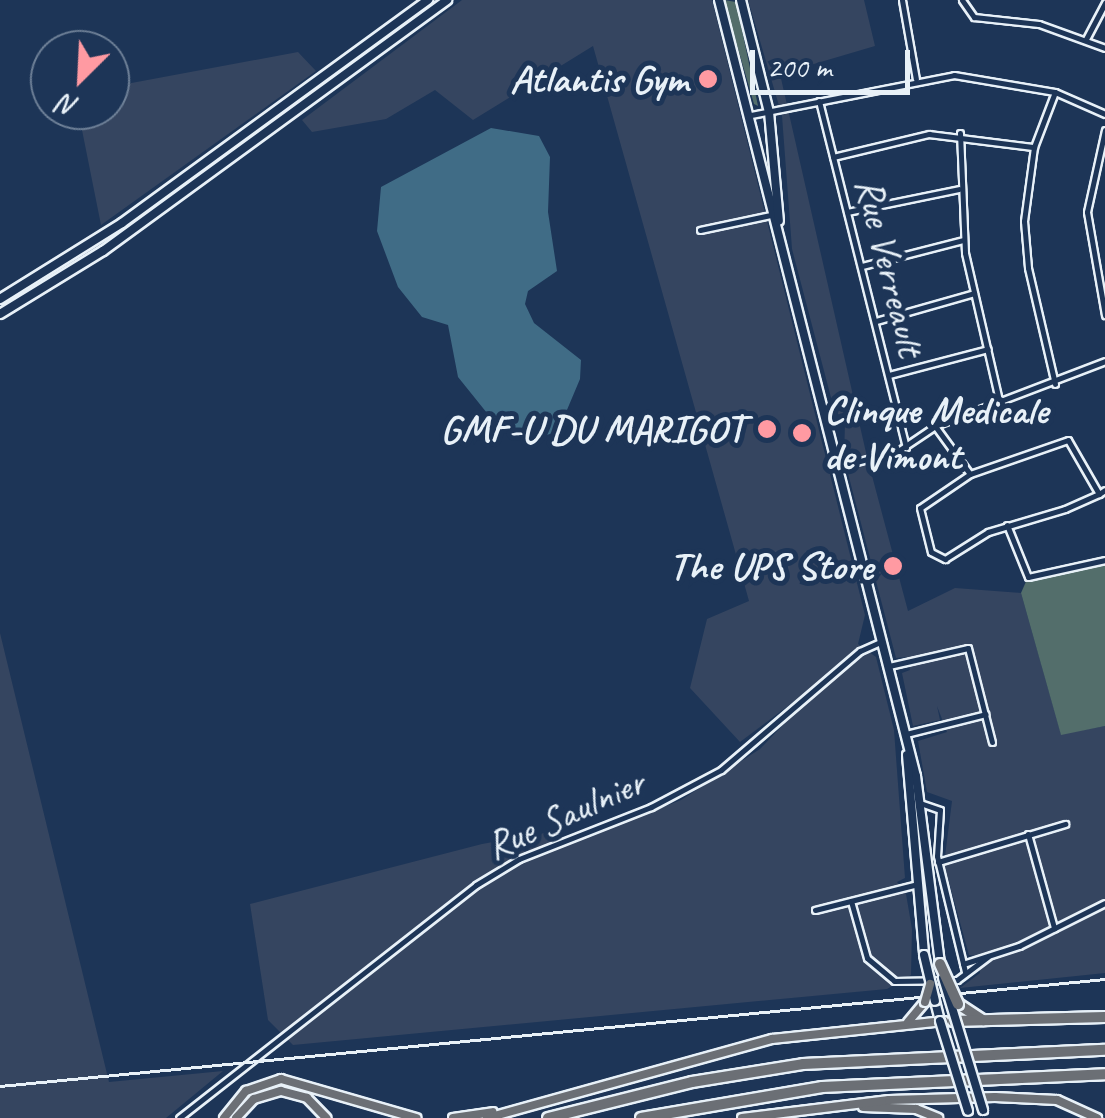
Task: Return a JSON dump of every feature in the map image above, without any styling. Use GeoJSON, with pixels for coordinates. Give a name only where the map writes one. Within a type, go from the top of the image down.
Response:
{"type":"FeatureCollection","features":[{"type":"Feature","properties":{"kind":"highway"},"geometry":{"type":"LineString","coordinates":[[940,964],[958,1004],[969,1017]]}},
{"type":"Feature","properties":{"kind":"highway"},"geometry":{"type":"LineString","coordinates":[[953,1021],[969,1017],[1105,1017]]}},
{"type":"Feature","properties":{"kind":"highway"},"geometry":{"type":"LineString","coordinates":[[548,1118],[676,1085],[803,1064],[1105,1050]]}},
{"type":"Feature","properties":{"kind":"highway"},"geometry":{"type":"LineString","coordinates":[[641,1118],[744,1097],[870,1083],[1105,1074]]}},
{"type":"Feature","properties":{"kind":"highway"},"geometry":{"type":"LineString","coordinates":[[673,1118],[744,1097]]}},
{"type":"Feature","properties":{"kind":"main road"},"geometry":{"type":"LineString","coordinates":[[0,299],[85,247],[428,0]]}},
{"type":"Feature","properties":{"kind":"main road"},"geometry":{"type":"LineString","coordinates":[[0,314],[88,261],[447,0]]}},
{"type":"Feature","properties":{"kind":"main road"},"geometry":{"type":"LineString","coordinates":[[719,0],[906,734],[920,804],[940,964],[953,1021],[984,1114]]}},
{"type":"Feature","properties":{"kind":"main road"},"geometry":{"type":"LineString","coordinates":[[741,0],[769,112],[776,214]]}},
{"type":"Feature","properties":{"kind":"main road"},"geometry":{"type":"LineString","coordinates":[[906,734],[914,885],[924,955],[970,1114]]}},
{"type":"Feature","properties":{"kind":"main road"},"geometry":{"type":"LineString","coordinates":[[908,1022],[922,1006],[930,984]]}},
{"type":"Feature","properties":{"kind":"main road"},"geometry":{"type":"LineString","coordinates":[[487,1118],[772,1038],[908,1022],[953,1021]]}},
{"type":"Feature","properties":{"kind":"main road"},"geometry":{"type":"LineString","coordinates":[[224,1118],[251,1088],[286,1079],[416,1118]]}},
{"type":"Feature","properties":{"kind":"main road"},"geometry":{"type":"LineString","coordinates":[[236,1118],[254,1099],[281,1091],[307,1098],[326,1118]]}},
{"type":"Feature","properties":{"kind":"main road"},"geometry":{"type":"LineString","coordinates":[[742,1118],[834,1106],[1029,1097],[1068,1102],[1097,1118]]}},
{"type":"Feature","properties":{"kind":"main road"},"geometry":{"type":"LineString","coordinates":[[834,1106],[910,1109],[938,1118]]}},
{"type":"Feature","properties":{"kind":"main road"},"geometry":{"type":"LineString","coordinates":[[453,1118],[512,1109]]}},
{"type":"Feature","properties":{"kind":"street"},"geometry":{"type":"LineString","coordinates":[[902,0],[916,78]]}},
{"type":"Feature","properties":{"kind":"street"},"geometry":{"type":"LineString","coordinates":[[962,0],[974,17],[1040,24],[1105,48]]}},
{"type":"Feature","properties":{"kind":"street"},"geometry":{"type":"LineString","coordinates":[[1086,39],[1105,3]]}},
{"type":"Feature","properties":{"kind":"street"},"geometry":{"type":"LineString","coordinates":[[751,115],[916,78],[1002,78],[1055,92],[1105,114]]}},
{"type":"Feature","properties":{"kind":"street"},"geometry":{"type":"LineString","coordinates":[[1055,92],[1034,146],[1025,250],[1056,384]]}},
{"type":"Feature","properties":{"kind":"street","name":"Rue Verreault"},"geometry":{"type":"LineString","coordinates":[[819,101],[906,447]]}},
{"type":"Feature","properties":{"kind":"street"},"geometry":{"type":"LineString","coordinates":[[1105,130],[1087,212],[1105,315]]}},
{"type":"Feature","properties":{"kind":"street"},"geometry":{"type":"LineString","coordinates":[[833,157],[960,133],[1034,146]]}},
{"type":"Feature","properties":{"kind":"street"},"geometry":{"type":"LineString","coordinates":[[960,133],[959,189],[964,240],[1000,406]]}},
{"type":"Feature","properties":{"kind":"street"},"geometry":{"type":"LineString","coordinates":[[847,212],[959,189]]}},
{"type":"Feature","properties":{"kind":"street"},"geometry":{"type":"LineString","coordinates":[[700,230],[776,214]]}},
{"type":"Feature","properties":{"kind":"street"},"geometry":{"type":"LineString","coordinates":[[862,266],[964,240]]}},
{"type":"Feature","properties":{"kind":"street"},"geometry":{"type":"LineString","coordinates":[[875,321],[974,293]]}},
{"type":"Feature","properties":{"kind":"street"},"geometry":{"type":"LineString","coordinates":[[889,376],[988,350]]}},
{"type":"Feature","properties":{"kind":"street"},"geometry":{"type":"LineString","coordinates":[[838,467],[906,447],[935,426],[1000,406],[1105,361]]}},
{"type":"Feature","properties":{"kind":"street"},"geometry":{"type":"LineString","coordinates":[[935,426],[970,474]]}},
{"type":"Feature","properties":{"kind":"street"},"geometry":{"type":"LineString","coordinates":[[1068,440],[1102,492],[1007,524],[936,559],[920,508],[970,474],[1068,440]]}},
{"type":"Feature","properties":{"kind":"street"},"geometry":{"type":"LineString","coordinates":[[1007,524],[1028,577],[1105,560]]}},
{"type":"Feature","properties":{"kind":"street","name":"Rue Saulnier"},"geometry":{"type":"LineString","coordinates":[[180,1118],[476,884],[519,858],[651,807],[721,770],[860,651],[882,641]]}},
{"type":"Feature","properties":{"kind":"street"},"geometry":{"type":"LineString","coordinates":[[889,666],[968,648],[992,742]]}},
{"type":"Feature","properties":{"kind":"street"},"geometry":{"type":"LineString","coordinates":[[906,734],[986,714]]}},
{"type":"Feature","properties":{"kind":"street"},"geometry":{"type":"LineString","coordinates":[[920,804],[940,810],[938,862],[964,968]]}},
{"type":"Feature","properties":{"kind":"street"},"geometry":{"type":"LineString","coordinates":[[938,862],[1065,824]]}},
{"type":"Feature","properties":{"kind":"street"},"geometry":{"type":"LineString","coordinates":[[1028,834],[1055,928]]}},
{"type":"Feature","properties":{"kind":"street"},"geometry":{"type":"LineString","coordinates":[[815,910],[914,885]]}},
{"type":"Feature","properties":{"kind":"street"},"geometry":{"type":"LineString","coordinates":[[850,900],[867,958],[884,976],[917,984],[957,980],[964,968],[1105,903]]}},
{"type":"Feature","properties":{"kind":"shaded area"},"geometry":{"type":"Polygon","coordinates":[[[462,0],[712,0],[865,615],[858,644],[876,657],[894,730],[905,878],[897,882],[906,894],[912,929],[911,975],[887,989],[293,1045],[268,1020],[250,904],[482,844],[556,831],[561,847],[681,800],[760,749],[832,673],[740,742],[690,688],[707,619],[749,601],[593,46],[473,120],[435,90],[386,119],[312,132],[302,120],[462,0]]]}},
{"type":"Feature","properties":{"kind":"shaded area"},"geometry":{"type":"Polygon","coordinates":[[[748,0],[864,0],[875,46],[780,74],[867,457],[908,611],[955,588],[1021,593],[1061,734],[1105,726],[1105,973],[960,988],[980,973],[979,956],[969,955],[944,864],[952,801],[927,792],[918,741],[947,732],[937,706],[940,720],[913,726],[902,673],[910,670],[907,657],[896,658],[844,458],[845,422],[834,409],[792,249],[782,116],[748,0]]]}},
{"type":"Feature","properties":{"kind":"shaded area"},"geometry":{"type":"Polygon","coordinates":[[[298,52],[316,71],[101,225],[82,130],[130,130],[130,83],[298,52]]]}},
{"type":"Feature","properties":{"kind":"shaded area"},"geometry":{"type":"Polygon","coordinates":[[[491,128],[539,136],[550,157],[548,212],[557,271],[528,291],[525,304],[534,323],[581,360],[580,379],[564,417],[553,433],[534,439],[495,423],[458,377],[448,325],[422,317],[398,287],[377,231],[381,187],[491,128]]]}},
{"type":"Feature","properties":{"kind":"shaded area"},"geometry":{"type":"Polygon","coordinates":[[[0,633],[109,1082],[223,1071],[166,1118],[0,1118],[0,633]]]}},
{"type":"Feature","properties":{"kind":"green space"},"geometry":{"type":"Polygon","coordinates":[[[724,0],[736,2],[758,106],[754,104],[724,0]]]}},
{"type":"Feature","properties":{"kind":"green space"},"geometry":{"type":"Polygon","coordinates":[[[1105,559],[1105,726],[1061,735],[1021,593],[1028,577],[1105,559]]]}},
{"type":"Feature","properties":{"kind":"railway"},"geometry":{"type":"LineString","coordinates":[[0,1086],[1105,979]]}},
{"type":"Feature","properties":{"kind":"place","name":"Atlantis Gym"},"geometry":{"type":"Point","coordinates":[708,79]}},
{"type":"Feature","properties":{"kind":"place","name":"GMF-U DU MARIGOT"},"geometry":{"type":"Point","coordinates":[767,429]}},
{"type":"Feature","properties":{"kind":"place","name":"Clinque Medicale de Vimont"},"geometry":{"type":"Point","coordinates":[802,433]}},
{"type":"Feature","properties":{"kind":"place","name":"The UPS Store"},"geometry":{"type":"Point","coordinates":[893,566]}}]}
